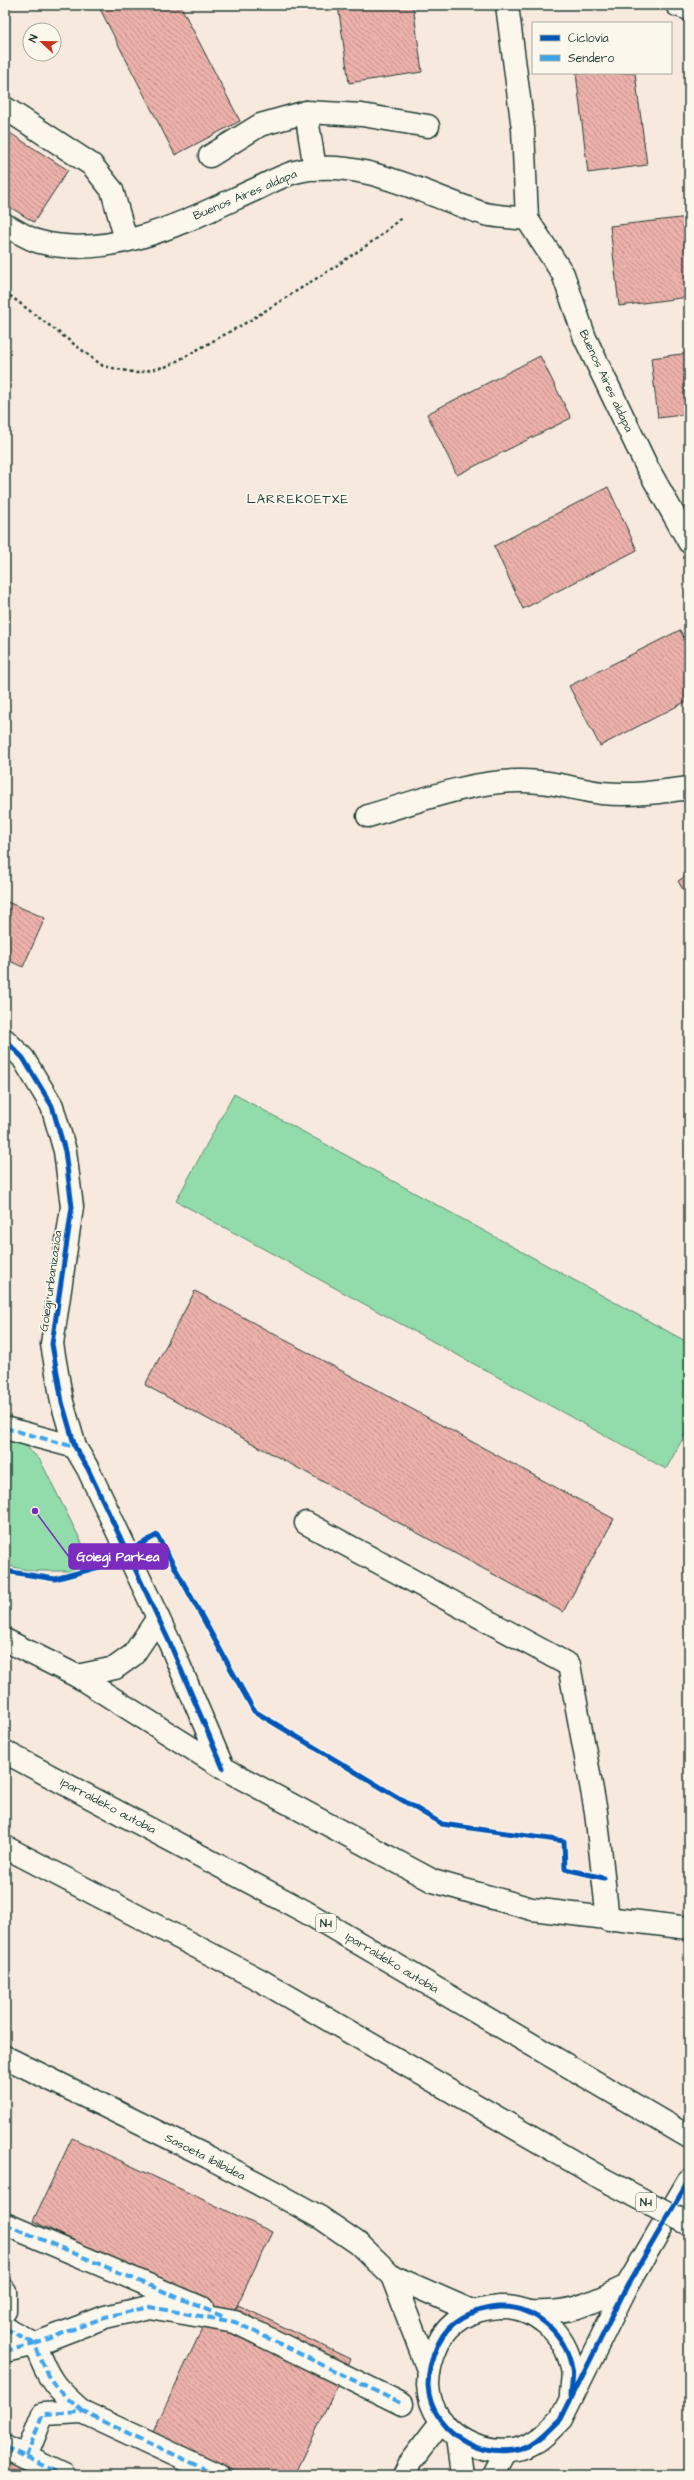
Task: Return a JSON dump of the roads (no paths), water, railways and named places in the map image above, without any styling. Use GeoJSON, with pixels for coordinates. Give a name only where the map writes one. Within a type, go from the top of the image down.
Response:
{"type":"FeatureCollection","features":[{"type":"Feature","properties":{"kind":"main road"},"geometry":{"type":"LineString","coordinates":[[507,5],[523,129],[527,219]]}},
{"type":"Feature","properties":{"kind":"main road"},"geometry":{"type":"LineString","coordinates":[[677,5],[689,9]]}},
{"type":"Feature","properties":{"kind":"main road"},"geometry":{"type":"LineString","coordinates":[[5,108],[92,165],[112,190],[126,240]]}},
{"type":"Feature","properties":{"kind":"main road"},"geometry":{"type":"LineString","coordinates":[[306,112],[315,169]]}},
{"type":"Feature","properties":{"kind":"main road"},"geometry":{"type":"LineString","coordinates":[[210,156],[260,126],[306,112],[362,115],[428,126]]}},
{"type":"Feature","properties":{"kind":"main road","name":"Buenos Aires aldapa"},"geometry":{"type":"LineString","coordinates":[[5,225],[40,242],[47,243],[76,246],[126,240],[163,230],[296,172],[334,167],[376,176],[424,190],[486,214],[527,219],[563,274],[585,338],[647,468],[689,542]]}},
{"type":"Feature","properties":{"kind":"main road"},"geometry":{"type":"LineString","coordinates":[[368,816],[470,787],[518,780],[557,783],[601,793],[635,795],[689,788]]}},
{"type":"Feature","properties":{"kind":"main road","name":"Goiegi urbanizazioa"},"geometry":{"type":"LineString","coordinates":[[5,1040],[23,1058],[52,1106],[65,1151],[72,1207],[52,1344],[62,1402],[75,1447],[88,1469],[158,1618],[223,1768]]}},
{"type":"Feature","properties":{"kind":"main road"},"geometry":{"type":"LineString","coordinates":[[5,1428],[75,1447]]}},
{"type":"Feature","properties":{"kind":"main road"},"geometry":{"type":"LineString","coordinates":[[306,1523],[569,1666],[596,1812],[608,1920]]}},
{"type":"Feature","properties":{"kind":"main road"},"geometry":{"type":"LineString","coordinates":[[77,1676],[115,1668],[133,1655],[158,1618]]}},
{"type":"Feature","properties":{"kind":"main road"},"geometry":{"type":"LineString","coordinates":[[5,1640],[77,1676],[223,1768],[433,1881],[532,1909],[608,1920],[689,1928]]}},
{"type":"Feature","properties":{"kind":"main road","name":"Iparraldeko autobia"},"geometry":{"type":"LineString","coordinates":[[5,1752],[304,1911],[689,2137]]}},
{"type":"Feature","properties":{"kind":"main road","name":"N-I"},"geometry":{"type":"LineString","coordinates":[[5,1847],[260,1980],[603,2179],[689,2224]]}},
{"type":"Feature","properties":{"kind":"main road","name":"Sasoeta ibilbidea"},"geometry":{"type":"LineString","coordinates":[[5,2057],[208,2157],[321,2218],[359,2244],[392,2276],[474,2312]]}},
{"type":"Feature","properties":{"kind":"main road"},"geometry":{"type":"LineString","coordinates":[[627,2286],[580,2308],[553,2313],[529,2312],[511,2306],[483,2308],[461,2317],[442,2335],[430,2360],[428,2386],[433,2404],[442,2421],[457,2437],[473,2446],[488,2450],[506,2451],[536,2442],[549,2432],[561,2419],[570,2396],[627,2286],[689,2180]]}},
{"type":"Feature","properties":{"kind":"main road"},"geometry":{"type":"LineString","coordinates":[[5,2224],[235,2322],[402,2404]]}},
{"type":"Feature","properties":{"kind":"main road","name":"Sasoeta ibilbidea"},"geometry":{"type":"LineString","coordinates":[[392,2276],[429,2372]]}},
{"type":"Feature","properties":{"kind":"main road"},"geometry":{"type":"LineString","coordinates":[[5,2292],[5,2311]]}},
{"type":"Feature","properties":{"kind":"main road"},"geometry":{"type":"LineString","coordinates":[[5,2351],[35,2344],[106,2317],[149,2307],[235,2322]]}},
{"type":"Feature","properties":{"kind":"main road"},"geometry":{"type":"LineString","coordinates":[[529,2312],[553,2329],[566,2348],[572,2370],[570,2396]]}},
{"type":"Feature","properties":{"kind":"main road"},"geometry":{"type":"LineString","coordinates":[[5,2328],[35,2344],[44,2368],[56,2389],[83,2412],[218,2475]]}},
{"type":"Feature","properties":{"kind":"main road"},"geometry":{"type":"LineString","coordinates":[[26,2456],[43,2414],[83,2412]]}},
{"type":"Feature","properties":{"kind":"main road"},"geometry":{"type":"LineString","coordinates":[[403,2475],[408,2465],[442,2421]]}},
{"type":"Feature","properties":{"kind":"main road"},"geometry":{"type":"LineString","coordinates":[[457,2437],[462,2475]]}},
{"type":"Feature","properties":{"kind":"main road"},"geometry":{"type":"LineString","coordinates":[[5,2447],[64,2475]]}},
{"type":"Feature","properties":{"kind":"main road"},"geometry":{"type":"LineString","coordinates":[[494,2475],[506,2451]]}},
{"type":"Feature","properties":{"kind":"place","name":"Goiegi Parkea"},"geometry":{"type":"Point","coordinates":[35,1511]}},
{"type":"Feature","properties":{"kind":"district","name":"LARREKOETXE"},"geometry":{"type":"Point","coordinates":[298,499]}}]}
